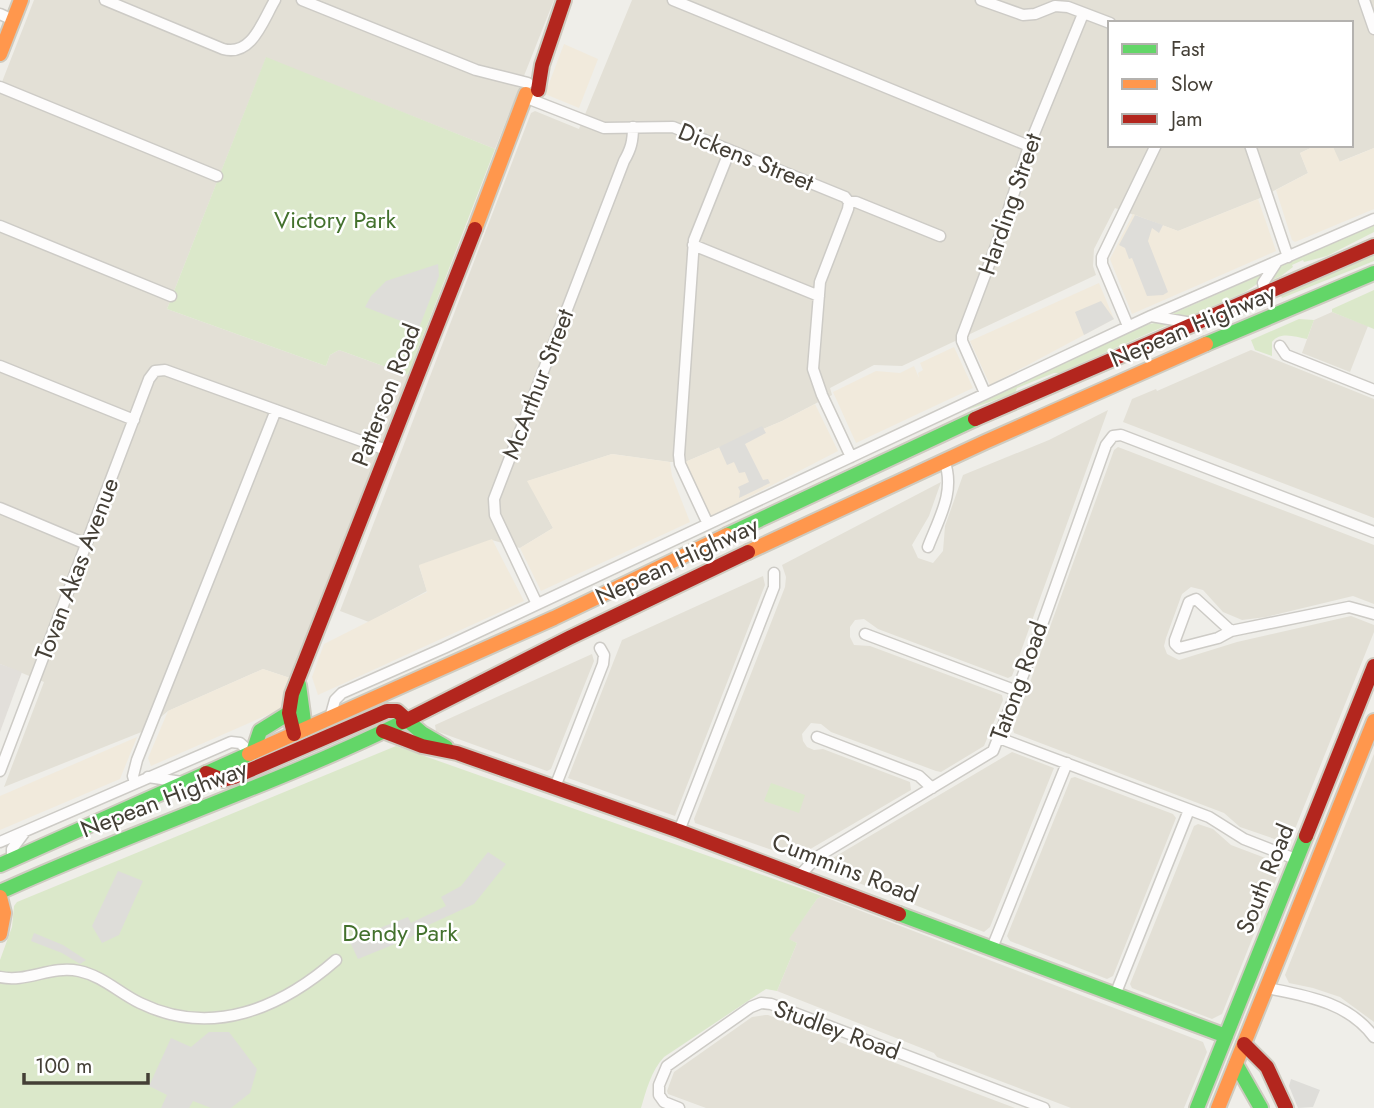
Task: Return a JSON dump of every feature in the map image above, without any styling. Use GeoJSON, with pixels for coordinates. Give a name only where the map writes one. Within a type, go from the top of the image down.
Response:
{"type":"FeatureCollection","features":[{"type":"Feature","properties":{"kind":"main road"},"geometry":{"type":"LineString","coordinates":[[0,54],[7,17],[21,0]]}},
{"type":"Feature","properties":{"kind":"main road","name":"Patterson Road"},"geometry":{"type":"LineString","coordinates":[[299,731],[289,713],[291,697],[515,125],[534,94],[564,0]]}},
{"type":"Feature","properties":{"kind":"main road","name":"Nepean Highway"},"geometry":{"type":"LineString","coordinates":[[6,862],[330,718],[429,686],[685,555],[950,430],[1374,246]]}},
{"type":"Feature","properties":{"kind":"main road","name":"Nepean Highway"},"geometry":{"type":"LineString","coordinates":[[0,894],[83,855],[306,767],[456,696],[597,624],[944,460],[1374,273]]}},
{"type":"Feature","properties":{"kind":"main road"},"geometry":{"type":"LineString","coordinates":[[1265,293],[1275,316]]}},
{"type":"Feature","properties":{"kind":"main road"},"geometry":{"type":"LineString","coordinates":[[744,528],[754,550]]}},
{"type":"Feature","properties":{"kind":"main road","name":"South Road"},"geometry":{"type":"LineString","coordinates":[[1197,1108],[1221,1037],[1298,860],[1374,666]]}},
{"type":"Feature","properties":{"kind":"main road","name":"Patterson Road"},"geometry":{"type":"LineString","coordinates":[[298,682],[299,731]]}},
{"type":"Feature","properties":{"kind":"main road"},"geometry":{"type":"LineString","coordinates":[[429,686],[456,696]]}},
{"type":"Feature","properties":{"kind":"main road"},"geometry":{"type":"LineString","coordinates":[[206,773],[223,780],[387,711],[397,711],[407,720]]}},
{"type":"Feature","properties":{"kind":"main road"},"geometry":{"type":"LineString","coordinates":[[252,752],[258,732],[289,713]]}},
{"type":"Feature","properties":{"kind":"main road","name":"Cummins Road"},"geometry":{"type":"LineString","coordinates":[[407,720],[422,733],[457,753]]}},
{"type":"Feature","properties":{"kind":"main road"},"geometry":{"type":"LineString","coordinates":[[1351,725],[1372,729]]}},
{"type":"Feature","properties":{"kind":"main road","name":"South Road"},"geometry":{"type":"LineString","coordinates":[[1218,1108],[1372,729]]}},
{"type":"Feature","properties":{"kind":"main road"},"geometry":{"type":"LineString","coordinates":[[299,731],[306,767]]}},
{"type":"Feature","properties":{"kind":"main road","name":"Cummins Road"},"geometry":{"type":"LineString","coordinates":[[383,731],[422,746],[457,753],[679,831],[1244,1044]]}},
{"type":"Feature","properties":{"kind":"main road"},"geometry":{"type":"LineString","coordinates":[[6,862],[23,872],[44,872]]}},
{"type":"Feature","properties":{"kind":"main road"},"geometry":{"type":"LineString","coordinates":[[0,894],[4,914],[0,934]]}},
{"type":"Feature","properties":{"kind":"main road"},"geometry":{"type":"LineString","coordinates":[[1221,1037],[1261,1108]]}},
{"type":"Feature","properties":{"kind":"main road"},"geometry":{"type":"LineString","coordinates":[[1244,1044],[1270,1071],[1286,1108]]}},
{"type":"Feature","properties":{"kind":"street"},"geometry":{"type":"LineString","coordinates":[[105,0],[233,51],[242,49],[250,42],[275,0]]}},
{"type":"Feature","properties":{"kind":"street","name":"Dickens Street"},"geometry":{"type":"LineString","coordinates":[[296,0],[534,94],[604,128],[673,127],[845,197],[849,202],[856,202],[940,236]]}},
{"type":"Feature","properties":{"kind":"street"},"geometry":{"type":"LineString","coordinates":[[673,0],[1029,146]]}},
{"type":"Feature","properties":{"kind":"street"},"geometry":{"type":"LineString","coordinates":[[981,0],[1023,15],[1060,6],[1073,8],[1108,22]]}},
{"type":"Feature","properties":{"kind":"street"},"geometry":{"type":"LineString","coordinates":[[1364,0],[1374,29]]}},
{"type":"Feature","properties":{"kind":"street","name":"Harding Street"},"geometry":{"type":"LineString","coordinates":[[985,393],[962,336],[1002,230],[1029,146],[1083,14]]}},
{"type":"Feature","properties":{"kind":"street"},"geometry":{"type":"LineString","coordinates":[[0,87],[217,176]]}},
{"type":"Feature","properties":{"kind":"street","name":"McArthur Street"},"geometry":{"type":"LineString","coordinates":[[537,604],[495,515],[494,499],[624,161],[629,127]]}},
{"type":"Feature","properties":{"kind":"street"},"geometry":{"type":"LineString","coordinates":[[1128,327],[1102,264],[1102,257],[1155,147]]}},
{"type":"Feature","properties":{"kind":"street"},"geometry":{"type":"LineString","coordinates":[[1252,147],[1288,257]]}},
{"type":"Feature","properties":{"kind":"street"},"geometry":{"type":"LineString","coordinates":[[708,524],[680,464],[679,455],[693,245],[730,150]]}},
{"type":"Feature","properties":{"kind":"street"},"geometry":{"type":"LineString","coordinates":[[849,202],[849,209],[820,279],[813,374],[851,457]]}},
{"type":"Feature","properties":{"kind":"street"},"geometry":{"type":"LineString","coordinates":[[330,718],[335,700],[340,694],[444,648],[1151,316],[1374,219]]}},
{"type":"Feature","properties":{"kind":"street"},"geometry":{"type":"LineString","coordinates":[[0,226],[171,296]]}},
{"type":"Feature","properties":{"kind":"street"},"geometry":{"type":"LineString","coordinates":[[693,245],[819,296]]}},
{"type":"Feature","properties":{"kind":"street"},"geometry":{"type":"LineString","coordinates":[[1265,293],[1263,282],[1276,262]]}},
{"type":"Feature","properties":{"kind":"street"},"geometry":{"type":"LineString","coordinates":[[1151,316],[1195,324]]}},
{"type":"Feature","properties":{"kind":"street"},"geometry":{"type":"LineString","coordinates":[[1280,346],[1286,355],[1374,390]]}},
{"type":"Feature","properties":{"kind":"street"},"geometry":{"type":"LineString","coordinates":[[0,366],[134,420]]}},
{"type":"Feature","properties":{"kind":"street","name":"Tovan Akas Avenue"},"geometry":{"type":"LineString","coordinates":[[0,771],[149,379],[158,370],[164,370],[276,410]]}},
{"type":"Feature","properties":{"kind":"street"},"geometry":{"type":"LineString","coordinates":[[950,430],[971,401]]}},
{"type":"Feature","properties":{"kind":"street"},"geometry":{"type":"LineString","coordinates":[[135,783],[133,771],[137,760],[276,410],[389,451]]}},
{"type":"Feature","properties":{"kind":"street","name":"Tatong Road"},"geometry":{"type":"LineString","coordinates":[[800,875],[817,857],[989,755],[995,748],[1106,445],[1113,436],[1121,435],[1374,532]]}},
{"type":"Feature","properties":{"kind":"street"},"geometry":{"type":"LineString","coordinates":[[869,448],[885,449],[899,454]]}},
{"type":"Feature","properties":{"kind":"street"},"geometry":{"type":"LineString","coordinates":[[928,547],[950,487],[944,460]]}},
{"type":"Feature","properties":{"kind":"street"},"geometry":{"type":"LineString","coordinates":[[744,528],[749,505]]}},
{"type":"Feature","properties":{"kind":"street"},"geometry":{"type":"LineString","coordinates":[[0,508],[86,544]]}},
{"type":"Feature","properties":{"kind":"street","name":"Nepean Highway"},"geometry":{"type":"LineString","coordinates":[[649,552],[685,555]]}},
{"type":"Feature","properties":{"kind":"street"},"geometry":{"type":"LineString","coordinates":[[679,831],[774,587],[774,573]]}},
{"type":"Feature","properties":{"kind":"street"},"geometry":{"type":"LineString","coordinates":[[1231,631],[1200,601],[1193,600],[1188,604],[1175,644],[1184,648],[1226,636],[1231,631],[1349,607],[1357,607],[1374,614]]}},
{"type":"Feature","properties":{"kind":"street"},"geometry":{"type":"LineString","coordinates":[[865,634],[1017,691]]}},
{"type":"Feature","properties":{"kind":"street"},"geometry":{"type":"LineString","coordinates":[[429,686],[435,657],[444,648]]}},
{"type":"Feature","properties":{"kind":"street"},"geometry":{"type":"LineString","coordinates":[[555,787],[604,662],[600,648]]}},
{"type":"Feature","properties":{"kind":"street"},"geometry":{"type":"LineString","coordinates":[[817,737],[919,776],[932,788]]}},
{"type":"Feature","properties":{"kind":"street"},"geometry":{"type":"LineString","coordinates":[[999,738],[1215,820],[1244,839],[1298,860]]}},
{"type":"Feature","properties":{"kind":"street"},"geometry":{"type":"LineString","coordinates":[[0,842],[232,741],[240,743],[252,752]]}},
{"type":"Feature","properties":{"kind":"street"},"geometry":{"type":"LineString","coordinates":[[992,948],[1067,763]]}},
{"type":"Feature","properties":{"kind":"street","name":"Nepean Highway"},"geometry":{"type":"LineString","coordinates":[[147,777],[186,782]]}},
{"type":"Feature","properties":{"kind":"street"},"geometry":{"type":"LineString","coordinates":[[1115,995],[1189,810]]}},
{"type":"Feature","properties":{"kind":"street"},"geometry":{"type":"LineString","coordinates":[[6,862],[13,845],[26,831]]}},
{"type":"Feature","properties":{"kind":"street"},"geometry":{"type":"LineString","coordinates":[[0,978],[14,979],[50,970],[80,971],[100,978],[149,1007],[178,1015],[210,1017],[246,1013],[262,1008],[296,991],[336,960]]}},
{"type":"Feature","properties":{"kind":"street"},"geometry":{"type":"LineString","coordinates":[[1267,988],[1312,997],[1334,1005],[1353,1016],[1374,1037]]}},
{"type":"Feature","properties":{"kind":"street","name":"Studley Road"},"geometry":{"type":"LineString","coordinates":[[679,1108],[662,1100],[659,1091],[669,1065],[755,1004],[761,1003],[771,1004],[1044,1108]]}},
{"type":"Feature","properties":{"kind":"shaded area"},"geometry":{"type":"Polygon","coordinates":[[[34,0],[554,0],[495,149],[266,58],[167,309],[326,366],[330,355],[339,350],[408,375],[290,678],[263,669],[168,711],[144,731],[4,787],[44,682],[0,664],[0,87],[34,0]]]}},
{"type":"Feature","properties":{"kind":"shaded area"},"geometry":{"type":"Polygon","coordinates":[[[632,0],[1374,0],[1374,148],[1339,162],[1333,147],[1353,147],[1353,21],[1108,21],[1108,147],[1313,147],[1300,153],[1308,173],[1258,199],[1178,231],[1115,208],[1094,249],[1093,266],[1096,275],[902,366],[874,365],[830,388],[832,395],[782,421],[685,462],[612,454],[528,481],[553,528],[520,548],[492,540],[419,566],[427,591],[369,622],[340,611],[531,113],[535,111],[579,129],[632,0]]]}},
{"type":"Feature","properties":{"kind":"shaded area"},"geometry":{"type":"Polygon","coordinates":[[[564,44],[598,59],[579,108],[545,94],[564,44]]]}},
{"type":"Feature","properties":{"kind":"shaded area"},"geometry":{"type":"Polygon","coordinates":[[[1313,147],[1333,147],[1340,162],[1374,148],[1374,209],[1295,242],[1292,240],[1276,190],[1308,173],[1300,153],[1313,147]]]}},
{"type":"Feature","properties":{"kind":"shaded area"},"geometry":{"type":"Polygon","coordinates":[[[1258,199],[1276,251],[1132,314],[1110,259],[1133,214],[1178,231],[1258,199]]]}},
{"type":"Feature","properties":{"kind":"shaded area"},"geometry":{"type":"Polygon","coordinates":[[[1135,215],[1163,225],[1159,233],[1152,228],[1148,241],[1168,292],[1163,295],[1147,296],[1132,258],[1129,259],[1125,248],[1119,245],[1135,215]]]}},
{"type":"Feature","properties":{"kind":"shaded area"},"geometry":{"type":"Polygon","coordinates":[[[438,264],[439,276],[419,328],[365,307],[371,296],[386,281],[438,264]]]}},
{"type":"Feature","properties":{"kind":"shaded area"},"geometry":{"type":"Polygon","coordinates":[[[1099,283],[1114,319],[990,385],[970,341],[1099,283]]]}},
{"type":"Feature","properties":{"kind":"shaded area"},"geometry":{"type":"Polygon","coordinates":[[[1101,301],[1114,319],[1084,335],[1075,312],[1101,301]]]}},
{"type":"Feature","properties":{"kind":"shaded area"},"geometry":{"type":"Polygon","coordinates":[[[1332,312],[1368,326],[1350,372],[1302,353],[1314,320],[1332,312]]]}},
{"type":"Feature","properties":{"kind":"shaded area"},"geometry":{"type":"Polygon","coordinates":[[[954,347],[973,388],[856,443],[833,392],[876,371],[900,373],[914,366],[919,378],[918,373],[923,370],[920,363],[954,347]]]}},
{"type":"Feature","properties":{"kind":"shaded area"},"geometry":{"type":"Polygon","coordinates":[[[1251,350],[1374,399],[1374,518],[1123,422],[1132,399],[1156,389],[1157,391],[1251,350]]]}},
{"type":"Feature","properties":{"kind":"shaded area"},"geometry":{"type":"Polygon","coordinates":[[[815,404],[838,451],[710,517],[685,462],[815,404]]]}},
{"type":"Feature","properties":{"kind":"shaded area"},"geometry":{"type":"Polygon","coordinates":[[[1108,410],[1012,676],[1008,678],[878,629],[864,619],[855,620],[850,627],[850,637],[854,645],[870,646],[1002,695],[1003,700],[984,746],[941,772],[831,732],[821,724],[811,723],[802,734],[807,747],[814,750],[823,749],[910,782],[911,790],[795,858],[695,823],[694,819],[785,587],[786,577],[782,565],[941,482],[929,516],[912,545],[918,558],[933,563],[943,551],[945,526],[963,475],[1049,440],[1108,410]]]}},
{"type":"Feature","properties":{"kind":"shaded area"},"geometry":{"type":"Polygon","coordinates":[[[762,426],[766,433],[745,444],[763,480],[768,479],[770,483],[739,498],[738,487],[749,482],[745,472],[739,473],[734,462],[727,465],[719,447],[762,426]]]}},
{"type":"Feature","properties":{"kind":"shaded area"},"geometry":{"type":"Polygon","coordinates":[[[1118,447],[1374,545],[1374,604],[1353,596],[1266,617],[1242,620],[1223,612],[1203,590],[1191,587],[1182,594],[1166,638],[1164,646],[1167,654],[1179,660],[1237,642],[1351,616],[1374,625],[1374,632],[1289,844],[1240,827],[1224,813],[1014,733],[1013,729],[1114,450],[1118,447]]]}},
{"type":"Feature","properties":{"kind":"shaded area"},"geometry":{"type":"Polygon","coordinates":[[[612,454],[670,462],[672,476],[690,522],[541,591],[520,548],[553,528],[527,481],[612,454]]]}},
{"type":"Feature","properties":{"kind":"shaded area"},"geometry":{"type":"Polygon","coordinates":[[[492,539],[524,601],[318,695],[312,677],[324,644],[427,592],[419,565],[492,539]]]}},
{"type":"Feature","properties":{"kind":"shaded area"},"geometry":{"type":"Polygon","coordinates":[[[763,576],[765,585],[675,816],[568,778],[622,640],[763,576]]]}},
{"type":"Feature","properties":{"kind":"shaded area"},"geometry":{"type":"Polygon","coordinates":[[[592,654],[594,661],[551,769],[547,771],[436,731],[435,725],[592,654]]]}},
{"type":"Feature","properties":{"kind":"shaded area"},"geometry":{"type":"Polygon","coordinates":[[[0,664],[22,672],[0,732],[0,664]]]}},
{"type":"Feature","properties":{"kind":"shaded area"},"geometry":{"type":"Polygon","coordinates":[[[263,669],[290,678],[281,709],[151,766],[148,758],[168,711],[263,669]]]}},
{"type":"Feature","properties":{"kind":"shaded area"},"geometry":{"type":"Polygon","coordinates":[[[137,737],[120,779],[0,830],[0,796],[137,737]]]}},
{"type":"Feature","properties":{"kind":"shaded area"},"geometry":{"type":"Polygon","coordinates":[[[1012,752],[1054,768],[990,927],[984,932],[828,871],[827,865],[831,859],[1012,752]]]}},
{"type":"Feature","properties":{"kind":"shaded area"},"geometry":{"type":"Polygon","coordinates":[[[1374,754],[1374,1022],[1340,997],[1289,983],[1285,975],[1374,754]]]}},
{"type":"Feature","properties":{"kind":"shaded area"},"geometry":{"type":"Polygon","coordinates":[[[1075,777],[1173,814],[1176,818],[1113,976],[1107,979],[1010,941],[1007,936],[1071,778],[1075,777]]]}},
{"type":"Feature","properties":{"kind":"shaded area"},"geometry":{"type":"Polygon","coordinates":[[[1198,824],[1213,829],[1231,845],[1279,863],[1281,867],[1222,1014],[1212,1019],[1132,988],[1130,984],[1194,826],[1198,824]]]}},
{"type":"Feature","properties":{"kind":"shaded area"},"geometry":{"type":"Polygon","coordinates":[[[488,852],[506,864],[474,904],[420,929],[412,937],[358,959],[349,940],[408,917],[411,923],[446,906],[441,897],[461,886],[488,852]]]}},
{"type":"Feature","properties":{"kind":"shaded area"},"geometry":{"type":"Polygon","coordinates":[[[118,871],[143,881],[119,935],[102,943],[92,926],[118,871]]]}},
{"type":"Feature","properties":{"kind":"shaded area"},"geometry":{"type":"Polygon","coordinates":[[[822,896],[1203,1042],[1207,1052],[1184,1108],[1071,1108],[937,1057],[934,1053],[777,991],[797,943],[788,939],[822,896]]]}},
{"type":"Feature","properties":{"kind":"shaded area"},"geometry":{"type":"Polygon","coordinates":[[[34,933],[63,945],[86,960],[80,964],[62,953],[31,941],[34,933]]]}},
{"type":"Feature","properties":{"kind":"shaded area"},"geometry":{"type":"Polygon","coordinates":[[[768,1015],[1015,1108],[706,1108],[668,1094],[674,1072],[752,1017],[768,1015]]]}},
{"type":"Feature","properties":{"kind":"shaded area"},"geometry":{"type":"Polygon","coordinates":[[[209,1032],[229,1032],[257,1069],[250,1093],[231,1108],[211,1108],[193,1101],[189,1108],[161,1108],[167,1095],[149,1086],[171,1038],[191,1047],[209,1032]]]}},
{"type":"Feature","properties":{"kind":"shaded area"},"geometry":{"type":"Polygon","coordinates":[[[1291,1079],[1320,1090],[1313,1107],[1298,1108],[1289,1086],[1291,1079]]]}},
{"type":"Feature","properties":{"kind":"green space","name":"Victory Park"},"geometry":{"type":"Polygon","coordinates":[[[266,57],[495,149],[408,375],[339,350],[330,355],[326,366],[167,309],[266,57]]]}},
{"type":"Feature","properties":{"kind":"green space"},"geometry":{"type":"Polygon","coordinates":[[[1374,225],[1374,232],[1327,256],[1304,262],[1303,260],[1292,265],[1293,267],[1281,276],[1270,281],[1279,267],[1374,225]]]}},
{"type":"Feature","properties":{"kind":"green space"},"geometry":{"type":"Polygon","coordinates":[[[1374,255],[1374,261],[1282,298],[1281,296],[1374,255]]]}},
{"type":"Feature","properties":{"kind":"green space"},"geometry":{"type":"Polygon","coordinates":[[[1265,273],[1257,284],[1245,292],[1190,316],[1170,315],[1265,273]]]}},
{"type":"Feature","properties":{"kind":"green space"},"geometry":{"type":"Polygon","coordinates":[[[1374,290],[1374,329],[1332,312],[1332,309],[1374,290]]]}},
{"type":"Feature","properties":{"kind":"green space"},"geometry":{"type":"Polygon","coordinates":[[[1299,319],[1314,320],[1307,339],[1280,337],[1272,342],[1272,356],[1255,350],[1251,340],[1299,319]]]}},
{"type":"Feature","properties":{"kind":"green space"},"geometry":{"type":"Polygon","coordinates":[[[1174,322],[1059,373],[1017,388],[1015,393],[967,410],[1145,325],[1174,322]]]}},
{"type":"Feature","properties":{"kind":"green space","name":"Dendy Park"},"geometry":{"type":"Polygon","coordinates":[[[396,746],[822,896],[817,899],[789,939],[797,943],[777,991],[766,989],[664,1057],[652,1075],[641,1108],[0,1108],[0,960],[12,927],[14,906],[17,902],[396,746]]]}},
{"type":"Feature","properties":{"kind":"green space"},"geometry":{"type":"Polygon","coordinates":[[[771,783],[805,795],[799,813],[764,801],[771,783]]]}},
{"type":"Feature","properties":{"kind":"traffic: fast"},"geometry":{"type":"LineString","coordinates":[[1206,344],[1374,273]]}},
{"type":"Feature","properties":{"kind":"traffic: fast"},"geometry":{"type":"LineString","coordinates":[[727,535],[975,419]]}},
{"type":"Feature","properties":{"kind":"traffic: fast"},"geometry":{"type":"LineString","coordinates":[[299,685],[305,729]]}},
{"type":"Feature","properties":{"kind":"traffic: fast"},"geometry":{"type":"LineString","coordinates":[[253,752],[260,731],[289,713]]}},
{"type":"Feature","properties":{"kind":"traffic: fast"},"geometry":{"type":"LineString","coordinates":[[407,720],[422,733],[446,747]]}},
{"type":"Feature","properties":{"kind":"traffic: fast"},"geometry":{"type":"LineString","coordinates":[[0,892],[303,767],[403,722]]}},
{"type":"Feature","properties":{"kind":"traffic: fast"},"geometry":{"type":"LineString","coordinates":[[0,865],[249,754]]}},
{"type":"Feature","properties":{"kind":"traffic: fast"},"geometry":{"type":"LineString","coordinates":[[1197,1108],[1306,836]]}},
{"type":"Feature","properties":{"kind":"traffic: fast"},"geometry":{"type":"LineString","coordinates":[[899,914],[1226,1036]]}},
{"type":"Feature","properties":{"kind":"traffic: fast"},"geometry":{"type":"LineString","coordinates":[[1236,1064],[1261,1108]]}},
{"type":"Feature","properties":{"kind":"traffic: slow"},"geometry":{"type":"LineString","coordinates":[[0,54],[21,0]]}},
{"type":"Feature","properties":{"kind":"traffic: slow"},"geometry":{"type":"LineString","coordinates":[[475,229],[526,94]]}},
{"type":"Feature","properties":{"kind":"traffic: slow"},"geometry":{"type":"LineString","coordinates":[[748,552],[985,442],[1206,344]]}},
{"type":"Feature","properties":{"kind":"traffic: slow"},"geometry":{"type":"LineString","coordinates":[[249,754],[554,618],[727,535]]}},
{"type":"Feature","properties":{"kind":"traffic: slow"},"geometry":{"type":"LineString","coordinates":[[1218,1108],[1374,721]]}},
{"type":"Feature","properties":{"kind":"traffic: slow"},"geometry":{"type":"LineString","coordinates":[[0,897],[4,913],[0,934]]}},
{"type":"Feature","properties":{"kind":"traffic: jam"},"geometry":{"type":"LineString","coordinates":[[538,90],[542,65],[564,0]]}},
{"type":"Feature","properties":{"kind":"traffic: jam"},"geometry":{"type":"LineString","coordinates":[[294,734],[289,713],[292,694],[475,229]]}},
{"type":"Feature","properties":{"kind":"traffic: jam"},"geometry":{"type":"LineString","coordinates":[[975,419],[1374,246]]}},
{"type":"Feature","properties":{"kind":"traffic: jam"},"geometry":{"type":"LineString","coordinates":[[403,722],[748,552]]}},
{"type":"Feature","properties":{"kind":"traffic: jam"},"geometry":{"type":"LineString","coordinates":[[1306,836],[1374,666]]}},
{"type":"Feature","properties":{"kind":"traffic: jam"},"geometry":{"type":"LineString","coordinates":[[206,773],[223,780],[234,777],[387,711],[397,711],[407,720]]}},
{"type":"Feature","properties":{"kind":"traffic: jam"},"geometry":{"type":"LineString","coordinates":[[383,731],[422,746],[457,753],[679,831],[899,914]]}},
{"type":"Feature","properties":{"kind":"traffic: jam"},"geometry":{"type":"LineString","coordinates":[[1244,1044],[1267,1067],[1286,1108]]}}]}
